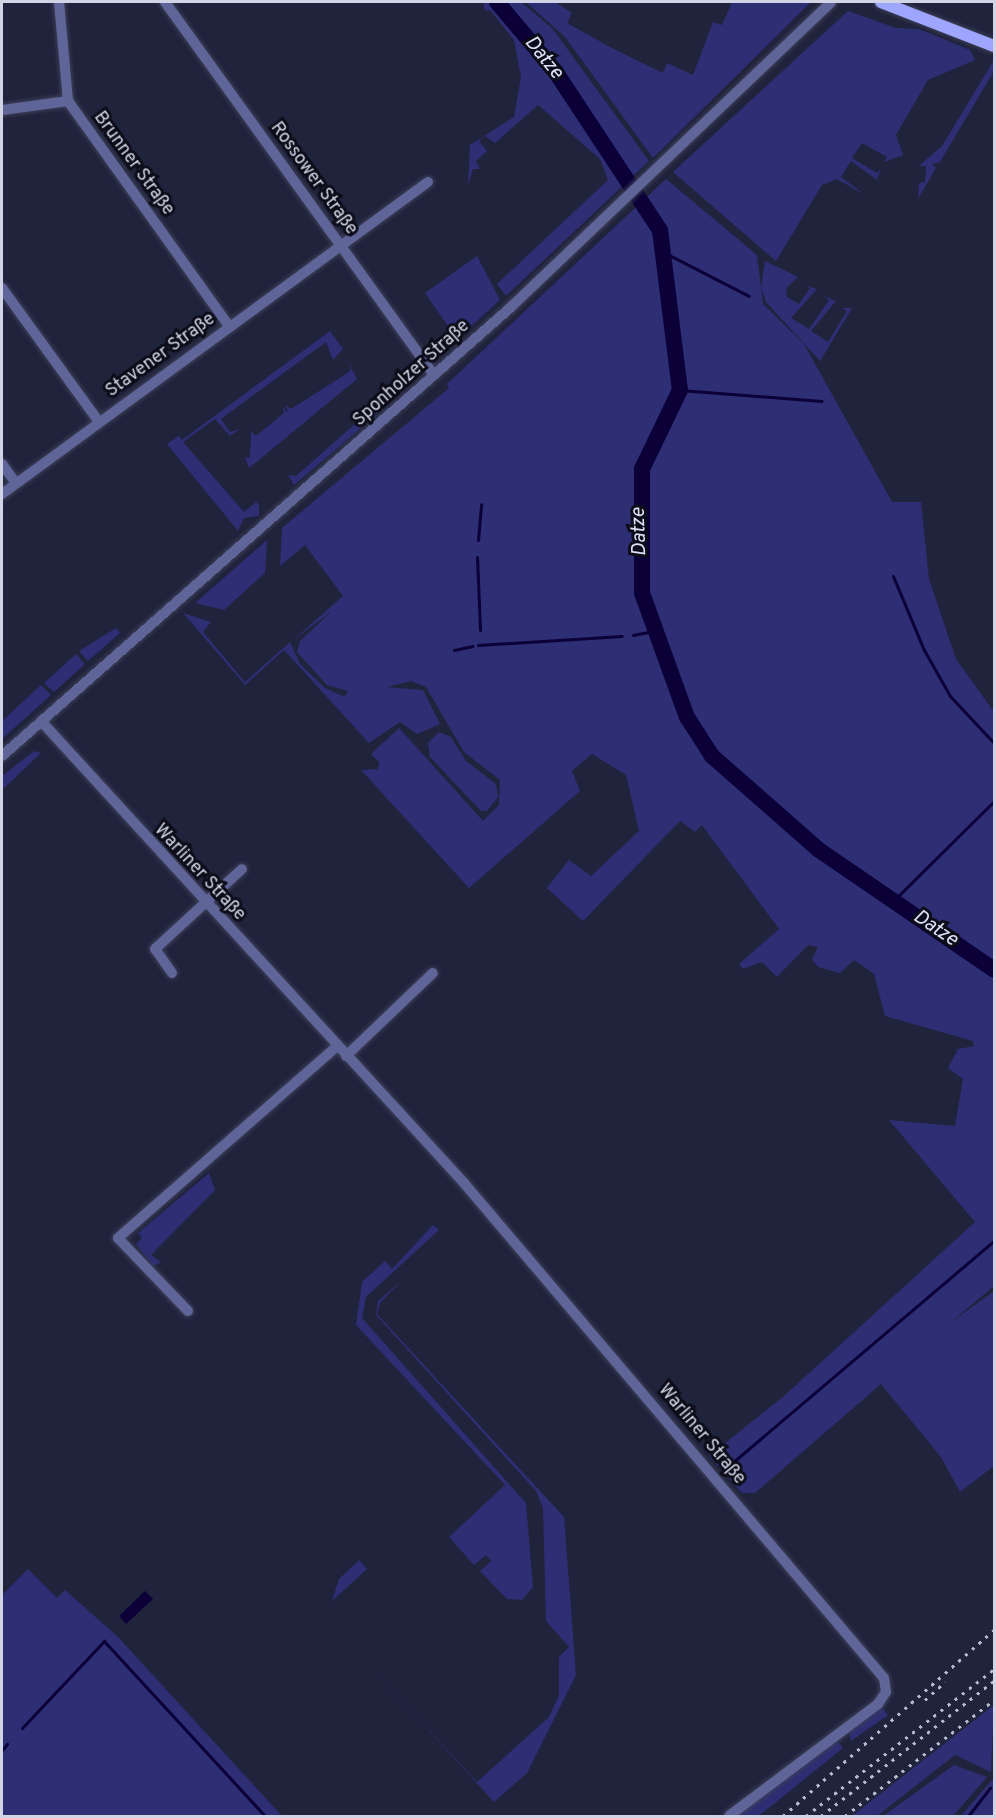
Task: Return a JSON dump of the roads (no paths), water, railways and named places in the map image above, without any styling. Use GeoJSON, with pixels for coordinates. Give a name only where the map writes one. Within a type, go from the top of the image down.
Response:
{"type":"FeatureCollection","features":[{"type":"Feature","properties":{"kind":"main road"},"geometry":{"type":"LineString","coordinates":[[881,2],[994,46]]}},
{"type":"Feature","properties":{"kind":"street"},"geometry":{"type":"LineString","coordinates":[[2,110],[68,101],[59,2]]}},
{"type":"Feature","properties":{"kind":"street","name":"Rossower Straße"},"geometry":{"type":"LineString","coordinates":[[165,2],[434,375]]}},
{"type":"Feature","properties":{"kind":"street","name":"Sponholzer Straße"},"geometry":{"type":"LineString","coordinates":[[2,756],[434,375],[644,183],[831,2]]}},
{"type":"Feature","properties":{"kind":"street","name":"Brunner Straße"},"geometry":{"type":"LineString","coordinates":[[68,101],[230,327]]}},
{"type":"Feature","properties":{"kind":"street","name":"Stavener Straße"},"geometry":{"type":"LineString","coordinates":[[2,494],[428,182]]}},
{"type":"Feature","properties":{"kind":"street"},"geometry":{"type":"LineString","coordinates":[[2,288],[99,422]]}},
{"type":"Feature","properties":{"kind":"street"},"geometry":{"type":"LineString","coordinates":[[2,464],[16,483]]}},
{"type":"Feature","properties":{"kind":"street","name":"Warliner Straße"},"geometry":{"type":"LineString","coordinates":[[40,721],[204,903],[491,1214],[886,1680],[878,1704],[729,1816]]}},
{"type":"Feature","properties":{"kind":"street"},"geometry":{"type":"LineString","coordinates":[[172,973],[155,949],[242,869]]}},
{"type":"Feature","properties":{"kind":"street"},"geometry":{"type":"LineString","coordinates":[[346,1056],[433,973]]}},
{"type":"Feature","properties":{"kind":"street"},"geometry":{"type":"LineString","coordinates":[[188,1311],[118,1238],[337,1046]]}},
{"type":"Feature","properties":{"kind":"waterway","name":"Datze"},"geometry":{"type":"LineString","coordinates":[[497,2],[555,71],[660,230],[680,390],[642,469],[642,593],[687,717],[712,756],[819,850],[994,970]]}},
{"type":"Feature","properties":{"kind":"waterway"},"geometry":{"type":"LineString","coordinates":[[665,253],[749,296]]}},
{"type":"Feature","properties":{"kind":"waterway"},"geometry":{"type":"LineString","coordinates":[[680,390],[822,401]]}},
{"type":"Feature","properties":{"kind":"waterway"},"geometry":{"type":"LineString","coordinates":[[478,540],[481,504]]}},
{"type":"Feature","properties":{"kind":"waterway"},"geometry":{"type":"LineString","coordinates":[[477,557],[480,630]]}},
{"type":"Feature","properties":{"kind":"waterway"},"geometry":{"type":"LineString","coordinates":[[893,576],[924,650],[950,696],[994,743]]}},
{"type":"Feature","properties":{"kind":"waterway"},"geometry":{"type":"LineString","coordinates":[[633,635],[654,631]]}},
{"type":"Feature","properties":{"kind":"waterway"},"geometry":{"type":"LineString","coordinates":[[478,645],[622,636]]}},
{"type":"Feature","properties":{"kind":"waterway"},"geometry":{"type":"LineString","coordinates":[[454,650],[473,646]]}},
{"type":"Feature","properties":{"kind":"waterway"},"geometry":{"type":"LineString","coordinates":[[892,902],[994,801]]}},
{"type":"Feature","properties":{"kind":"waterway"},"geometry":{"type":"LineString","coordinates":[[726,1468],[994,1241]]}},
{"type":"Feature","properties":{"kind":"waterway"},"geometry":{"type":"LineString","coordinates":[[22,1728],[104,1641],[265,1816]]}},
{"type":"Feature","properties":{"kind":"waterway"},"geometry":{"type":"LineString","coordinates":[[2,1750],[7,1744]]}},
{"type":"Feature","properties":{"kind":"waterway"},"geometry":{"type":"LineString","coordinates":[[968,1816],[990,1788]]}},
{"type":"Feature","properties":{"kind":"railway"},"geometry":{"type":"LineString","coordinates":[[783,1816],[994,1630]]}},
{"type":"Feature","properties":{"kind":"railway"},"geometry":{"type":"LineString","coordinates":[[806,1816],[994,1669]]}},
{"type":"Feature","properties":{"kind":"railway"},"geometry":{"type":"LineString","coordinates":[[821,1816],[994,1681]]}},
{"type":"Feature","properties":{"kind":"railway"},"geometry":{"type":"LineString","coordinates":[[925,1700],[945,1682]]}},
{"type":"Feature","properties":{"kind":"railway"},"geometry":{"type":"LineString","coordinates":[[845,1816],[994,1700]]}}]}
